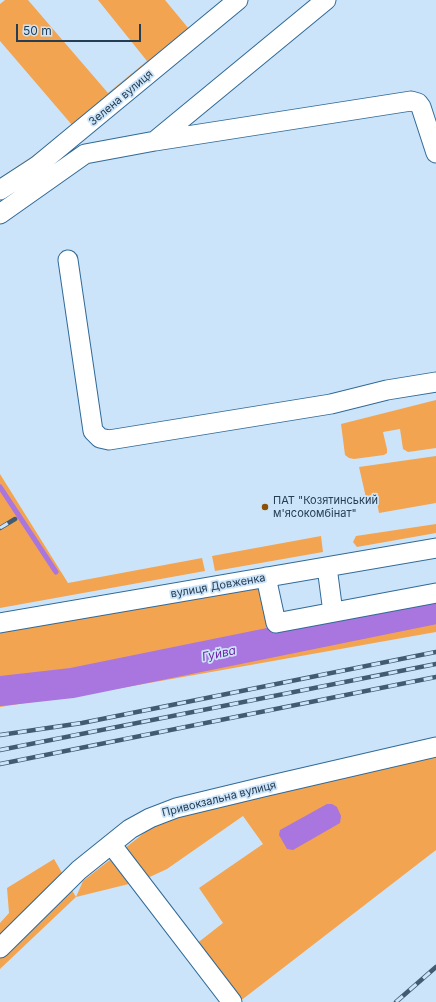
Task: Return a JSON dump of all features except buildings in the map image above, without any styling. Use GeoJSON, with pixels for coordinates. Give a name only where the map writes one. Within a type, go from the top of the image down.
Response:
{"type":"FeatureCollection","features":[{"type":"Feature","properties":{"kind":"street","name":"Зелена вулиця"},"geometry":{"type":"LineString","coordinates":[[0,190],[43,162],[238,0]]}},
{"type":"Feature","properties":{"kind":"street"},"geometry":{"type":"LineString","coordinates":[[155,141],[326,0]]}},
{"type":"Feature","properties":{"kind":"street"},"geometry":{"type":"LineString","coordinates":[[0,214],[85,154],[155,141],[411,101],[418,103],[421,108],[436,153]]}},
{"type":"Feature","properties":{"kind":"street"},"geometry":{"type":"LineString","coordinates":[[68,260],[93,431],[100,438],[109,440],[330,404],[387,390],[436,382]]}},
{"type":"Feature","properties":{"kind":"street","name":"вулиця Довженка"},"geometry":{"type":"LineString","coordinates":[[0,623],[420,551]]}},
{"type":"Feature","properties":{"kind":"street"},"geometry":{"type":"LineString","coordinates":[[327,567],[332,606]]}},
{"type":"Feature","properties":{"kind":"street"},"geometry":{"type":"LineString","coordinates":[[270,577],[276,623],[436,593]]}},
{"type":"Feature","properties":{"kind":"street","name":"Привокзальна вулиця"},"geometry":{"type":"LineString","coordinates":[[0,948],[79,870],[130,829],[163,812],[436,747]]}},
{"type":"Feature","properties":{"kind":"street"},"geometry":{"type":"LineString","coordinates":[[111,844],[232,1002]]}},
{"type":"Feature","properties":{"kind":"shaded area"},"geometry":{"type":"Polygon","coordinates":[[[5,0],[28,0],[108,93],[147,61],[98,0],[165,0],[189,29],[0,185],[0,178],[34,155],[72,125],[0,41],[0,4],[5,0]]]}},
{"type":"Feature","properties":{"kind":"shaded area"},"geometry":{"type":"Polygon","coordinates":[[[436,400],[436,448],[408,452],[403,449],[400,429],[383,432],[387,449],[387,453],[384,455],[354,459],[345,455],[341,424],[436,400]]]}},
{"type":"Feature","properties":{"kind":"shaded area"},"geometry":{"type":"Polygon","coordinates":[[[436,456],[436,503],[379,513],[377,502],[367,502],[359,467],[436,456]]]}},
{"type":"Feature","properties":{"kind":"shaded area"},"geometry":{"type":"Polygon","coordinates":[[[0,474],[68,583],[202,558],[205,571],[0,608],[0,474]]]}},
{"type":"Feature","properties":{"kind":"shaded area"},"geometry":{"type":"Polygon","coordinates":[[[436,524],[436,533],[357,547],[353,542],[356,536],[436,524]]]}},
{"type":"Feature","properties":{"kind":"shaded area"},"geometry":{"type":"Polygon","coordinates":[[[321,536],[323,552],[215,571],[212,556],[321,536]]]}},
{"type":"Feature","properties":{"kind":"shaded area"},"geometry":{"type":"Polygon","coordinates":[[[266,577],[276,623],[436,593],[436,632],[121,688],[0,707],[0,623],[266,577]]]}},
{"type":"Feature","properties":{"kind":"shaded area"},"geometry":{"type":"Polygon","coordinates":[[[436,747],[436,850],[239,1002],[191,948],[223,923],[199,888],[263,844],[243,816],[167,869],[141,881],[76,897],[83,881],[176,808],[436,747]]]}},
{"type":"Feature","properties":{"kind":"shaded area"},"geometry":{"type":"Polygon","coordinates":[[[327,804],[332,804],[337,807],[341,816],[340,823],[293,850],[287,849],[279,835],[280,830],[327,804]]]}},
{"type":"Feature","properties":{"kind":"shaded area"},"geometry":{"type":"Polygon","coordinates":[[[54,859],[76,897],[0,969],[0,923],[9,913],[7,888],[54,859]]]}},
{"type":"Feature","properties":{"kind":"waterway"},"geometry":{"type":"LineString","coordinates":[[0,487],[56,572]]}},
{"type":"Feature","properties":{"kind":"waterway","name":"Гуйва"},"geometry":{"type":"LineString","coordinates":[[0,691],[72,683],[436,609]]}},
{"type":"Feature","properties":{"kind":"railway"},"geometry":{"type":"LineString","coordinates":[[0,528],[15,519]]}},
{"type":"Feature","properties":{"kind":"railway"},"geometry":{"type":"LineString","coordinates":[[0,735],[82,723],[436,652]]}},
{"type":"Feature","properties":{"kind":"railway"},"geometry":{"type":"LineString","coordinates":[[0,750],[436,664]]}},
{"type":"Feature","properties":{"kind":"railway"},"geometry":{"type":"LineString","coordinates":[[0,764],[436,677]]}},
{"type":"Feature","properties":{"kind":"railway"},"geometry":{"type":"LineString","coordinates":[[396,1002],[436,967]]}},
{"type":"Feature","properties":{"kind":"place","name":"ПАТ \"Козятинський м'ясокомбінат\""},"geometry":{"type":"Point","coordinates":[265,507]}}]}
